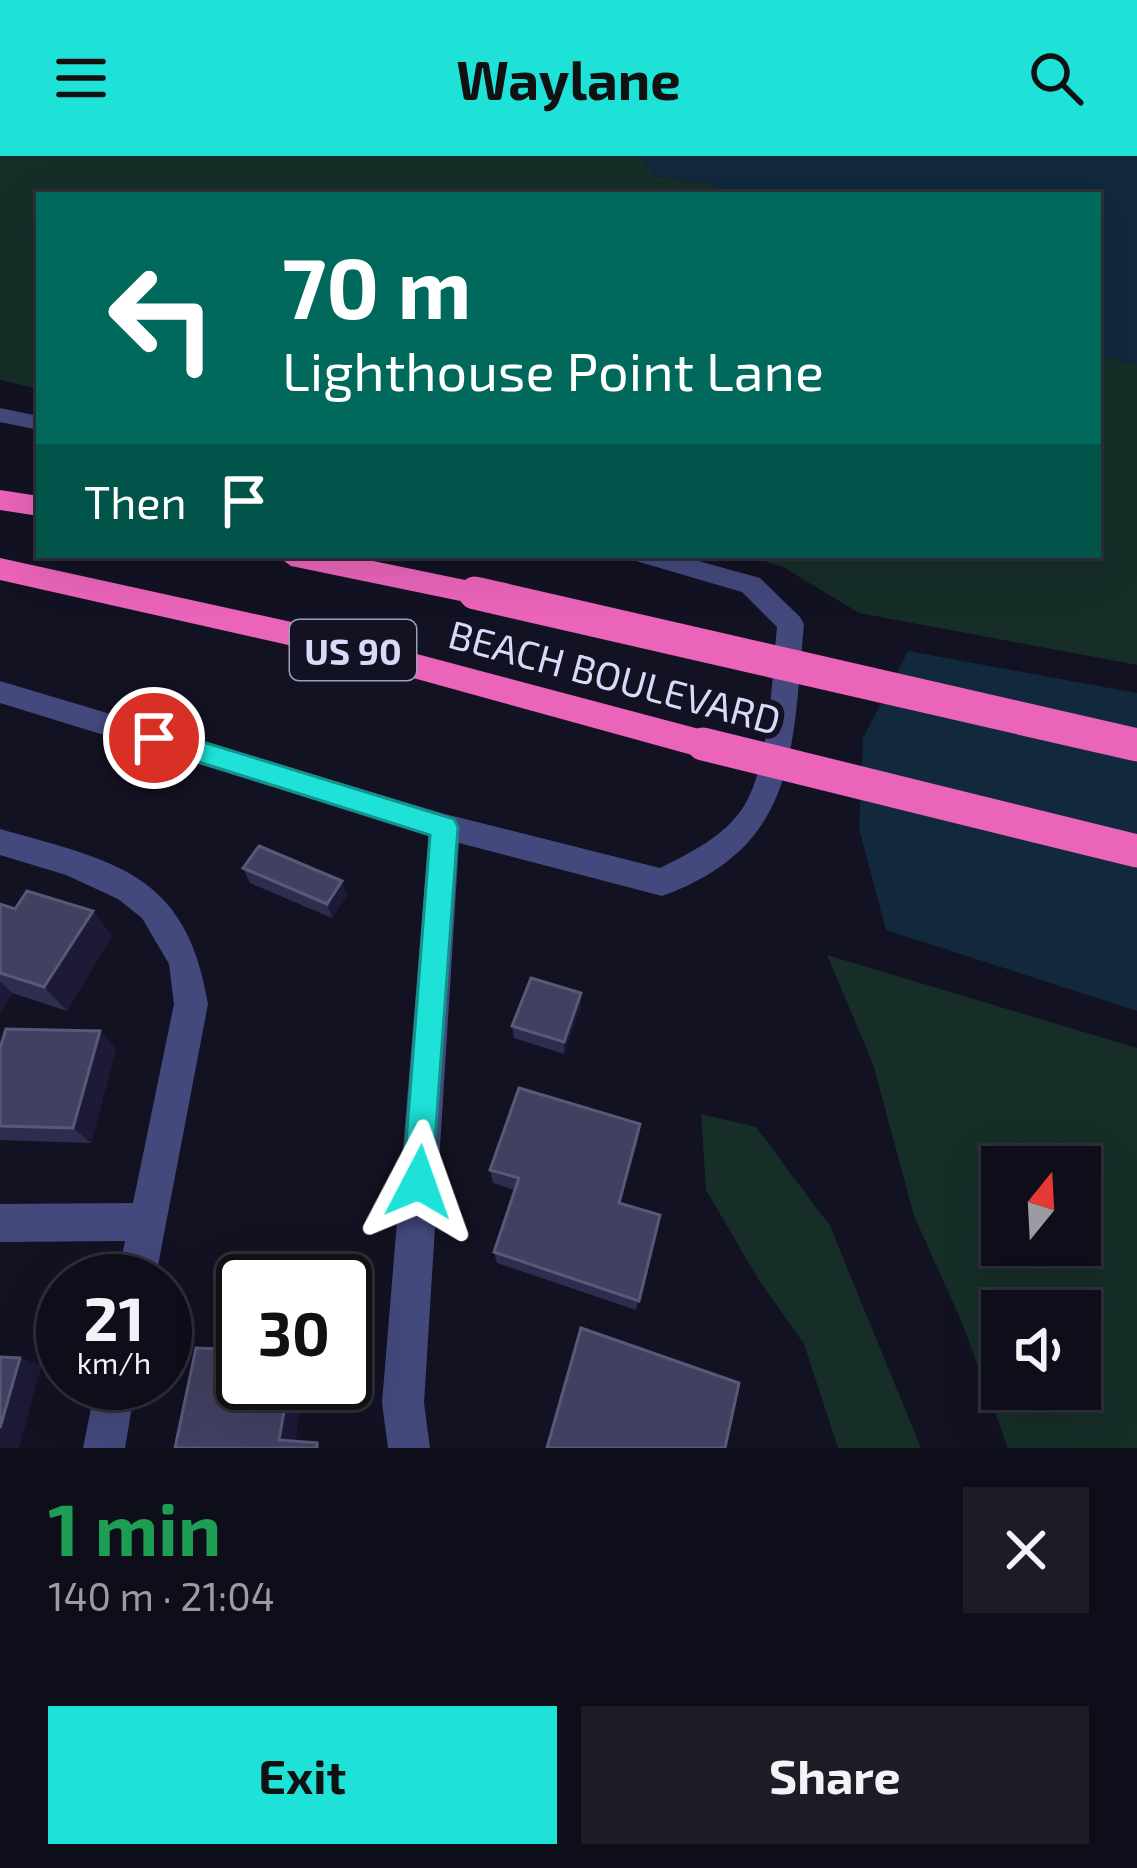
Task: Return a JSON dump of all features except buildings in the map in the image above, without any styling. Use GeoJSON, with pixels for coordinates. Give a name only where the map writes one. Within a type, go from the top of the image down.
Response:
{"type":"FeatureCollection","features":[{"type":"Feature","properties":{"kind":"highway"},"geometry":{"type":"LineString","coordinates":[[0,500],[36,506]]}},
{"type":"Feature","properties":{"kind":"highway","name":"US 90"},"geometry":{"type":"LineString","coordinates":[[306,558],[1137,745]]}},
{"type":"Feature","properties":{"kind":"highway","name":"BEACH BOULEVARD"},"geometry":{"type":"LineString","coordinates":[[0,568],[319,640],[704,744],[1137,851]]}},
{"type":"Feature","properties":{"kind":"street"},"geometry":{"type":"LineString","coordinates":[[0,415],[36,422]]}},
{"type":"Feature","properties":{"kind":"street"},"geometry":{"type":"LineString","coordinates":[[0,692],[445,827],[662,882],[717,855],[757,814],[782,716],[791,624],[751,585],[656,558]]}},
{"type":"Feature","properties":{"kind":"street"},"geometry":{"type":"LineString","coordinates":[[409,1448],[404,1403],[445,827]]}},
{"type":"Feature","properties":{"kind":"street"},"geometry":{"type":"LineString","coordinates":[[0,842],[112,875],[154,904],[189,964],[191,1004],[141,1254]]}},
{"type":"Feature","properties":{"kind":"street"},"geometry":{"type":"LineString","coordinates":[[0,1223],[148,1222]]}},
{"type":"Feature","properties":{"kind":"street"},"geometry":{"type":"LineString","coordinates":[[104,1448],[111,1410]]}},
{"type":"Feature","properties":{"kind":"green space"},"geometry":{"type":"Polygon","coordinates":[[[0,156],[640,156],[656,176],[715,184],[722,192],[36,192],[36,388],[0,380],[0,156]]]}},
{"type":"Feature","properties":{"kind":"green space"},"geometry":{"type":"Polygon","coordinates":[[[1101,355],[1137,365],[1137,665],[859,613],[783,567],[755,558],[1101,558],[1101,355]]]}},
{"type":"Feature","properties":{"kind":"green space"},"geometry":{"type":"Polygon","coordinates":[[[827,955],[1137,1048],[1137,1448],[1008,1448],[994,1410],[1101,1410],[1101,1290],[981,1290],[981,1374],[914,1216],[873,1064],[827,955]]]}},
{"type":"Feature","properties":{"kind":"green space"},"geometry":{"type":"Polygon","coordinates":[[[701,1114],[756,1127],[830,1226],[921,1448],[838,1448],[804,1344],[760,1282],[706,1190],[701,1114]]]}},
{"type":"Feature","properties":{"kind":"water"},"geometry":{"type":"Polygon","coordinates":[[[640,156],[1137,156],[1137,365],[1101,355],[1101,192],[722,192],[715,184],[656,176],[640,156]]]}},
{"type":"Feature","properties":{"kind":"water"},"geometry":{"type":"Polygon","coordinates":[[[908,651],[1137,693],[1137,1011],[886,930],[859,829],[863,738],[908,651]]]}},
{"type":"Feature","properties":{"kind":"route"},"geometry":{"type":"LineString","coordinates":[[154,738],[445,827],[419,1182]]}}]}
